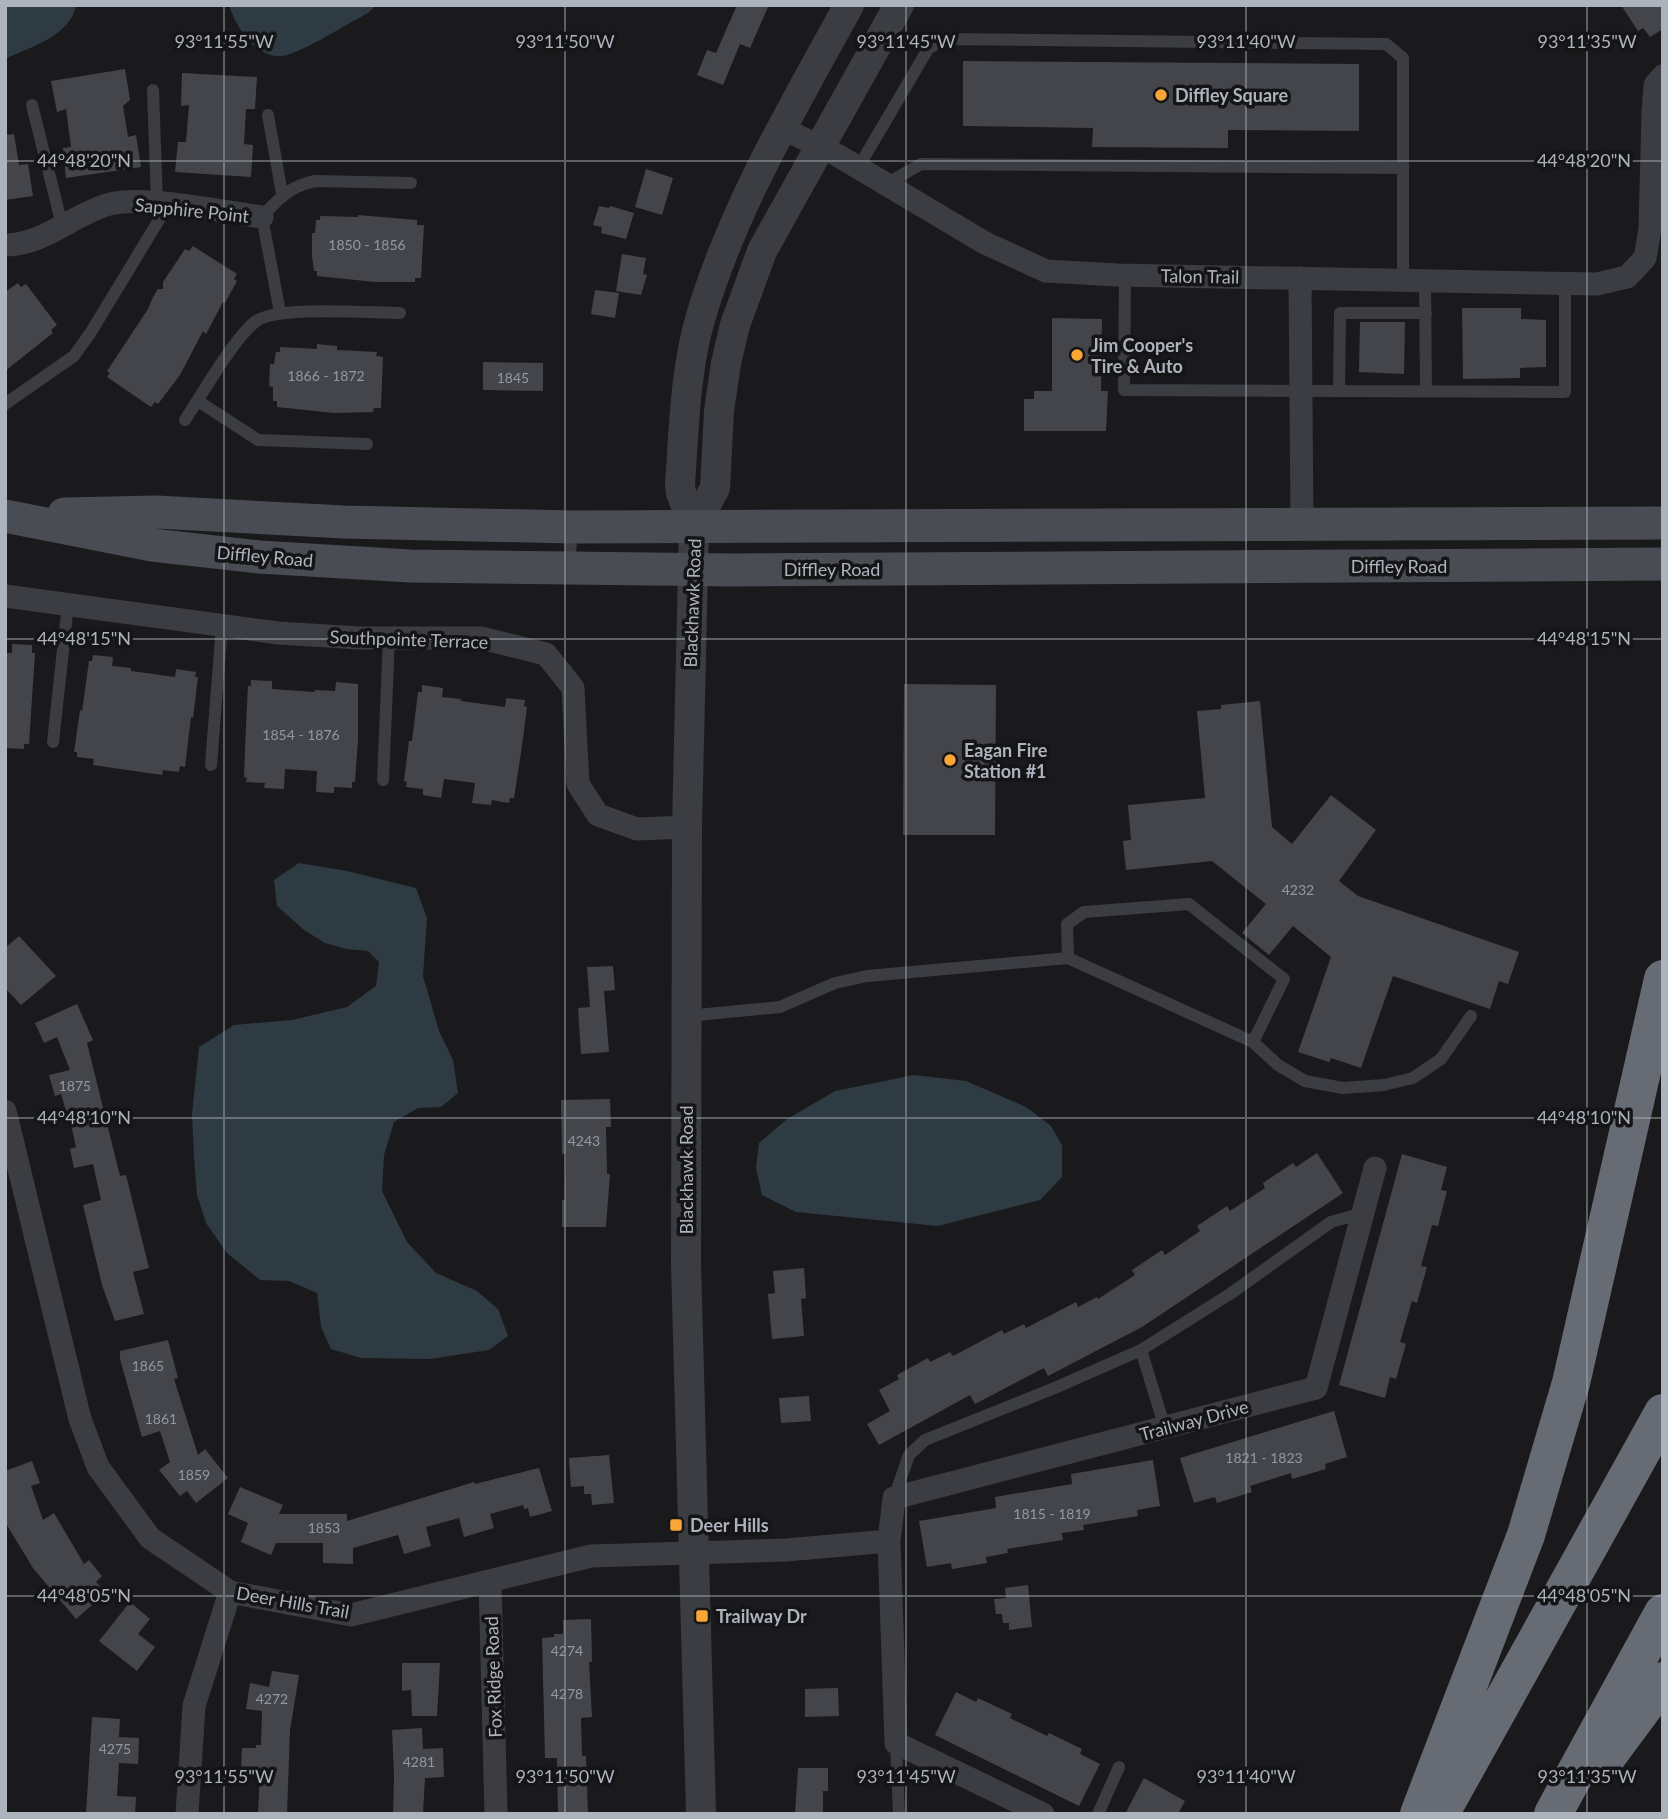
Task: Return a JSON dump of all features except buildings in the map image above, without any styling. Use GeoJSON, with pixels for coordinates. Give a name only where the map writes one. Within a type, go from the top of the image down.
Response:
{"type":"FeatureCollection","features":[{"type":"Feature","properties":{"kind":"highway"},"geometry":{"type":"LineString","coordinates":[[1419,1814],[1527,1535],[1568,1396],[1663,979]]}},
{"type":"Feature","properties":{"kind":"highway"},"geometry":{"type":"LineString","coordinates":[[1440,1814],[1663,1413]]}},
{"type":"Feature","properties":{"kind":"highway"},"geometry":{"type":"LineString","coordinates":[[1553,1814],[1663,1613]]}},
{"type":"Feature","properties":{"kind":"highway"},"geometry":{"type":"LineString","coordinates":[[1566,1814],[1663,1681]]}},
{"type":"Feature","properties":{"kind":"main road","name":"Diffley Road"},"geometry":{"type":"LineString","coordinates":[[1663,523],[572,527],[408,524],[156,512],[5,516],[152,545],[259,557],[410,566],[693,570],[1663,565]]}},
{"type":"Feature","properties":{"kind":"street","name":"Blackhawk Road"},"geometry":{"type":"LineString","coordinates":[[701,1814],[686,1264],[687,827],[694,526],[680,484],[685,409],[701,316],[730,238],[751,188],[849,5]]}},
{"type":"Feature","properties":{"kind":"street","name":"Blackhawk Road"},"geometry":{"type":"LineString","coordinates":[[694,526],[715,488],[719,411],[726,363],[735,325],[762,251],[899,5]]}},
{"type":"Feature","properties":{"kind":"street","name":"Talon Trail"},"geometry":{"type":"LineString","coordinates":[[782,128],[858,168],[985,243],[1046,271],[1125,275],[1597,284],[1627,277],[1645,258],[1650,229],[1655,85],[1663,76]]}},
{"type":"Feature","properties":{"kind":"street","name":"Sapphire Point"},"geometry":{"type":"LineString","coordinates":[[5,245],[23,245],[81,214],[113,203],[162,204],[262,217]]}},
{"type":"Feature","properties":{"kind":"street"},"geometry":{"type":"LineString","coordinates":[[1300,278],[1302,525]]}},
{"type":"Feature","properties":{"kind":"street","name":"Southpointe Terrace"},"geometry":{"type":"LineString","coordinates":[[5,596],[278,632],[389,638],[481,638],[546,653],[573,688],[579,784],[598,815],[637,828],[687,827]]}},
{"type":"Feature","properties":{"kind":"street","name":"Deer Hills Trail"},"geometry":{"type":"LineString","coordinates":[[5,1111],[11,1163],[80,1419],[98,1467],[150,1538],[230,1592],[351,1615],[590,1556],[692,1551]]}},
{"type":"Feature","properties":{"kind":"street","name":"Trailway Drive"},"geometry":{"type":"LineString","coordinates":[[894,1498],[1316,1388],[1375,1168]]}},
{"type":"Feature","properties":{"kind":"street"},"geometry":{"type":"LineString","coordinates":[[894,1498],[889,1541],[896,1743],[1043,1814]]}},
{"type":"Feature","properties":{"kind":"street"},"geometry":{"type":"LineString","coordinates":[[692,1551],[786,1550],[889,1541]]}},
{"type":"Feature","properties":{"kind":"street","name":"Fox Ridge Road"},"geometry":{"type":"LineString","coordinates":[[490,1582],[496,1814]]}},
{"type":"Feature","properties":{"kind":"street"},"geometry":{"type":"LineString","coordinates":[[187,1814],[194,1706],[230,1592]]}},
{"type":"Feature","properties":{"kind":"lane"},"geometry":{"type":"LineString","coordinates":[[858,168],[928,48],[944,39],[1386,44],[1403,58],[1403,168],[1414,280],[1426,313],[1426,391]]}},
{"type":"Feature","properties":{"kind":"lane"},"geometry":{"type":"LineString","coordinates":[[5,404],[74,356],[91,332],[162,204],[153,90]]}},
{"type":"Feature","properties":{"kind":"lane"},"geometry":{"type":"LineString","coordinates":[[32,105],[62,225]]}},
{"type":"Feature","properties":{"kind":"lane"},"geometry":{"type":"LineString","coordinates":[[268,115],[282,194]]}},
{"type":"Feature","properties":{"kind":"lane"},"geometry":{"type":"LineString","coordinates":[[886,184],[921,164],[1403,168]]}},
{"type":"Feature","properties":{"kind":"lane"},"geometry":{"type":"LineString","coordinates":[[281,312],[262,217],[282,194],[301,184],[315,181],[411,183]]}},
{"type":"Feature","properties":{"kind":"lane"},"geometry":{"type":"LineString","coordinates":[[1125,275],[1124,390],[1566,392],[1565,283]]}},
{"type":"Feature","properties":{"kind":"lane"},"geometry":{"type":"LineString","coordinates":[[185,420],[241,337],[256,320],[281,312],[400,313]]}},
{"type":"Feature","properties":{"kind":"lane"},"geometry":{"type":"LineString","coordinates":[[1339,390],[1340,313],[1426,313]]}},
{"type":"Feature","properties":{"kind":"lane"},"geometry":{"type":"LineString","coordinates":[[198,401],[258,440],[367,444]]}},
{"type":"Feature","properties":{"kind":"lane"},"geometry":{"type":"LineString","coordinates":[[569,570],[572,527]]}},
{"type":"Feature","properties":{"kind":"lane"},"geometry":{"type":"LineString","coordinates":[[53,742],[68,604]]}},
{"type":"Feature","properties":{"kind":"lane"},"geometry":{"type":"LineString","coordinates":[[211,765],[222,625]]}},
{"type":"Feature","properties":{"kind":"lane"},"geometry":{"type":"LineString","coordinates":[[383,780],[389,638]]}},
{"type":"Feature","properties":{"kind":"lane"},"geometry":{"type":"LineString","coordinates":[[1068,958],[1067,924],[1084,912],[1189,904],[1284,979],[1253,1042]]}},
{"type":"Feature","properties":{"kind":"lane"},"geometry":{"type":"LineString","coordinates":[[686,1016],[719,1015],[780,1007],[835,983],[867,976],[1068,958],[1253,1042],[1278,1065],[1305,1081],[1343,1088],[1413,1078],[1441,1059],[1471,1016]]}},
{"type":"Feature","properties":{"kind":"lane"},"geometry":{"type":"LineString","coordinates":[[894,1498],[909,1455],[925,1440],[1141,1350],[1230,1294],[1331,1222],[1363,1213]]}},
{"type":"Feature","properties":{"kind":"lane"},"geometry":{"type":"LineString","coordinates":[[1141,1350],[1165,1428]]}},
{"type":"Feature","properties":{"kind":"lane"},"geometry":{"type":"LineString","coordinates":[[896,1743],[899,1814]]}},
{"type":"Feature","properties":{"kind":"lane"},"geometry":{"type":"LineString","coordinates":[[1098,1814],[1119,1767]]}},
{"type":"Feature","properties":{"kind":"shaded area"},"geometry":{"type":"Polygon","coordinates":[[[5,5],[76,5],[73,16],[58,33],[5,59],[5,5]]]}},
{"type":"Feature","properties":{"kind":"shaded area"},"geometry":{"type":"Polygon","coordinates":[[[229,5],[376,5],[368,13],[319,41],[279,56],[260,50],[251,43],[238,25],[229,5]]]}},
{"type":"Feature","properties":{"kind":"shaded area"},"geometry":{"type":"Polygon","coordinates":[[[299,863],[347,871],[416,888],[427,918],[423,976],[439,1031],[453,1060],[458,1093],[441,1107],[418,1108],[394,1122],[384,1155],[382,1191],[407,1242],[436,1273],[477,1291],[498,1309],[508,1336],[489,1350],[430,1359],[361,1358],[331,1349],[321,1327],[317,1293],[289,1281],[260,1280],[227,1253],[206,1223],[197,1195],[192,1114],[199,1047],[234,1025],[292,1020],[347,1007],[376,986],[379,962],[368,951],[325,943],[304,930],[277,906],[274,880],[299,863]]]}},
{"type":"Feature","properties":{"kind":"shaded area"},"geometry":{"type":"Polygon","coordinates":[[[914,1075],[966,1081],[1026,1107],[1051,1126],[1062,1145],[1062,1177],[1040,1200],[938,1226],[796,1212],[762,1195],[756,1168],[759,1143],[787,1119],[835,1091],[914,1075]]]}},
{"type":"Feature","properties":{"kind":"place","name":"Diffley Square"},"geometry":{"type":"Point","coordinates":[1161,95]}},
{"type":"Feature","properties":{"kind":"place","name":"Jim Cooper's Tire & Auto"},"geometry":{"type":"Point","coordinates":[1077,355]}},
{"type":"Feature","properties":{"kind":"place","name":"Eagan Fire Station #1"},"geometry":{"type":"Point","coordinates":[950,760]}},
{"type":"Feature","properties":{"kind":"place","name":"Deer Hills"},"geometry":{"type":"Point","coordinates":[676,1525]}},
{"type":"Feature","properties":{"kind":"place","name":"Trailway Dr"},"geometry":{"type":"Point","coordinates":[702,1616]}}]}
